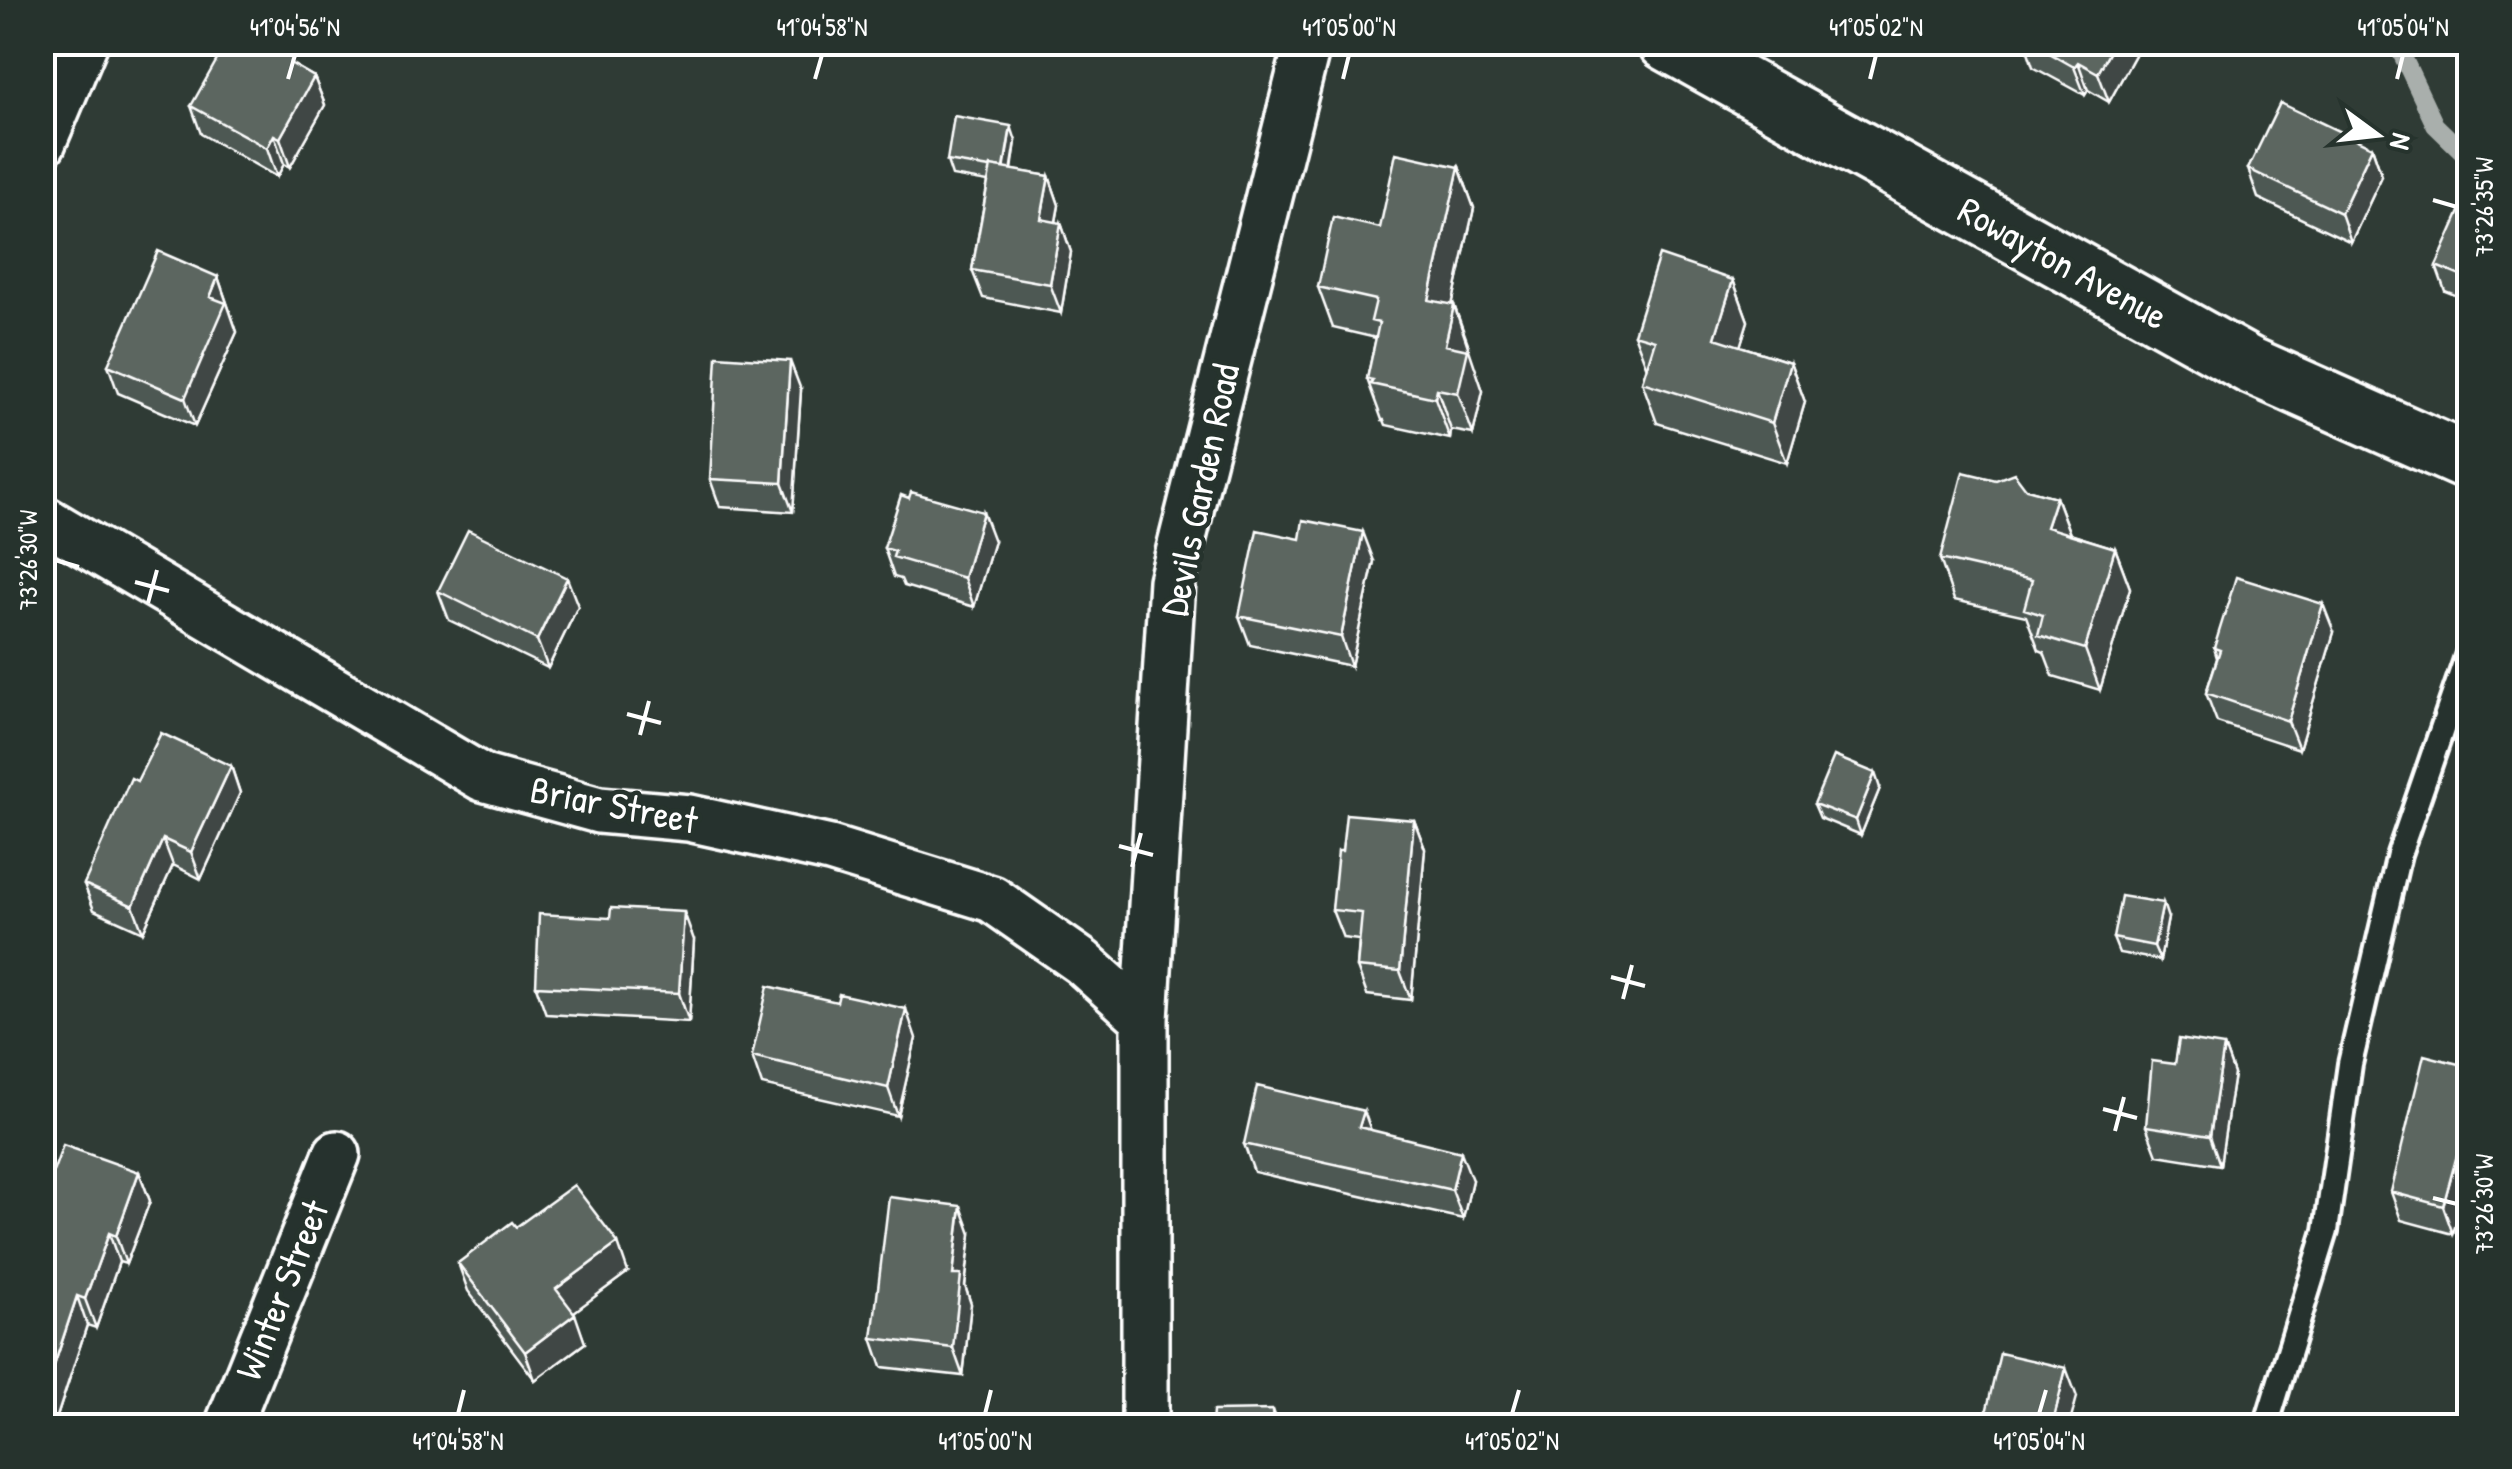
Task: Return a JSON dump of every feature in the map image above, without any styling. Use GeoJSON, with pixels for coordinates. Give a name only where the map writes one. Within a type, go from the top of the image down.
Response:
{"type":"FeatureCollection","features":[{"type":"Feature","properties":{"kind":"street"},"geometry":{"type":"LineString","coordinates":[[42,144],[85,42]]}},
{"type":"Feature","properties":{"kind":"street","name":"Devils Garden Road"},"geometry":{"type":"LineString","coordinates":[[1145,1426],[1145,1019],[1172,582],[1308,42]]}},
{"type":"Feature","properties":{"kind":"street","name":"Rowayton Avenue"},"geometry":{"type":"LineString","coordinates":[[1666,42],[2249,365],[2470,463]]}},
{"type":"Feature","properties":{"kind":"street","name":"Briar Street"},"geometry":{"type":"LineString","coordinates":[[42,518],[483,778],[599,810],[689,818],[830,849],[992,900],[1082,962],[1145,1019]]}},
{"type":"Feature","properties":{"kind":"street","name":"Winter Street"},"geometry":{"type":"LineString","coordinates":[[228,1426],[337,1154]]}},
{"type":"Feature","properties":{"kind":"lane"},"geometry":{"type":"LineString","coordinates":[[2266,1426],[2326,1231],[2350,1064],[2400,854],[2470,648]]}},
{"type":"Feature","properties":{"kind":"building"},"geometry":{"type":"Polygon","coordinates":[[[227,42],[264,42],[314,77],[280,138],[274,135],[267,148],[191,106],[227,42]]]}},
{"type":"Feature","properties":{"kind":"building"},"geometry":{"type":"Polygon","coordinates":[[[2030,42],[2115,42],[2098,73],[2078,62],[2074,67],[2030,42]]]}},
{"type":"Feature","properties":{"kind":"building"},"geometry":{"type":"Polygon","coordinates":[[[2280,103],[2372,147],[2341,213],[2248,169],[2280,103]]]}},
{"type":"Feature","properties":{"kind":"building"},"geometry":{"type":"Polygon","coordinates":[[[954,116],[1011,126],[1004,168],[947,161],[954,116]]]}},
{"type":"Feature","properties":{"kind":"building"},"geometry":{"type":"Polygon","coordinates":[[[1396,153],[1459,167],[1429,300],[1454,305],[1445,345],[1468,350],[1458,393],[1437,389],[1435,398],[1371,384],[1373,380],[1367,379],[1379,323],[1371,321],[1376,300],[1318,287],[1333,217],[1380,228],[1396,153]]]}},
{"type":"Feature","properties":{"kind":"building"},"geometry":{"type":"Polygon","coordinates":[[[991,166],[1049,176],[1041,219],[1061,223],[1050,284],[972,270],[991,166]]]}},
{"type":"Feature","properties":{"kind":"building"},"geometry":{"type":"Polygon","coordinates":[[[2463,205],[2470,208],[2470,280],[2436,266],[2463,205]]]}},
{"type":"Feature","properties":{"kind":"building"},"geometry":{"type":"Polygon","coordinates":[[[158,251],[218,277],[210,297],[226,303],[185,398],[108,365],[158,251]]]}},
{"type":"Feature","properties":{"kind":"building"},"geometry":{"type":"Polygon","coordinates":[[[1659,255],[1733,280],[1715,338],[1790,362],[1772,423],[1642,382],[1655,340],[1634,334],[1659,255]]]}},
{"type":"Feature","properties":{"kind":"building"},"geometry":{"type":"Polygon","coordinates":[[[717,356],[790,361],[782,483],[710,479],[717,356]]]}},
{"type":"Feature","properties":{"kind":"building"},"geometry":{"type":"Polygon","coordinates":[[[1963,472],[1996,480],[2014,473],[2026,489],[2056,497],[2046,527],[2115,548],[2085,649],[2038,635],[2043,615],[2024,609],[2032,580],[1940,559],[1963,472]]]}},
{"type":"Feature","properties":{"kind":"building"},"geometry":{"type":"Polygon","coordinates":[[[911,492],[983,512],[964,578],[893,557],[895,551],[884,548],[901,495],[909,498],[911,492]]]}},
{"type":"Feature","properties":{"kind":"building"},"geometry":{"type":"Polygon","coordinates":[[[1303,520],[1363,532],[1341,637],[1239,616],[1257,530],[1300,539],[1303,520]]]}},
{"type":"Feature","properties":{"kind":"building"},"geometry":{"type":"Polygon","coordinates":[[[468,530],[567,578],[537,640],[438,591],[468,530]]]}},
{"type":"Feature","properties":{"kind":"building"},"geometry":{"type":"Polygon","coordinates":[[[2236,577],[2323,604],[2288,721],[2206,693],[2220,650],[2214,648],[2236,577]]]}},
{"type":"Feature","properties":{"kind":"building"},"geometry":{"type":"Polygon","coordinates":[[[161,733],[231,766],[191,852],[163,839],[133,906],[84,884],[131,778],[137,781],[161,733]]]}},
{"type":"Feature","properties":{"kind":"building"},"geometry":{"type":"Polygon","coordinates":[[[1834,756],[1875,773],[1856,820],[1814,804],[1834,756]]]}},
{"type":"Feature","properties":{"kind":"building"},"geometry":{"type":"Polygon","coordinates":[[[1346,814],[1414,820],[1400,971],[1357,967],[1362,913],[1332,910],[1346,814]]]}},
{"type":"Feature","properties":{"kind":"building"},"geometry":{"type":"Polygon","coordinates":[[[2121,896],[2163,903],[2154,946],[2113,938],[2121,896]]]}},
{"type":"Feature","properties":{"kind":"building"},"geometry":{"type":"Polygon","coordinates":[[[611,908],[684,912],[679,993],[536,986],[539,914],[610,918],[611,908]]]}},
{"type":"Feature","properties":{"kind":"building"},"geometry":{"type":"Polygon","coordinates":[[[768,986],[837,1002],[839,994],[906,1009],[888,1088],[752,1056],[768,986]]]}},
{"type":"Feature","properties":{"kind":"building"},"geometry":{"type":"Polygon","coordinates":[[[2179,1039],[2224,1046],[2210,1136],[2146,1126],[2152,1061],[2175,1064],[2179,1039]]]}},
{"type":"Feature","properties":{"kind":"building"},"geometry":{"type":"Polygon","coordinates":[[[2424,1055],[2470,1067],[2470,1158],[2457,1155],[2443,1206],[2391,1192],[2424,1055]]]}},
{"type":"Feature","properties":{"kind":"building"},"geometry":{"type":"Polygon","coordinates":[[[1257,1086],[1364,1111],[1359,1127],[1461,1152],[1452,1190],[1244,1144],[1257,1086]]]}},
{"type":"Feature","properties":{"kind":"building"},"geometry":{"type":"Polygon","coordinates":[[[63,1145],[139,1172],[116,1236],[109,1233],[85,1299],[77,1296],[42,1402],[42,1202],[63,1145]]]}},
{"type":"Feature","properties":{"kind":"building"},"geometry":{"type":"Polygon","coordinates":[[[574,1185],[618,1243],[556,1289],[575,1314],[525,1352],[458,1263],[512,1222],[516,1227],[574,1185]]]}},
{"type":"Feature","properties":{"kind":"building"},"geometry":{"type":"Polygon","coordinates":[[[889,1197],[961,1206],[953,1275],[961,1275],[953,1348],[872,1338],[889,1197]]]}},
{"type":"Feature","properties":{"kind":"building"},"geometry":{"type":"Polygon","coordinates":[[[2000,1353],[2066,1368],[2052,1426],[1983,1426],[2000,1353]]]}},
{"type":"Feature","properties":{"kind":"building"},"geometry":{"type":"Polygon","coordinates":[[[1273,1410],[1274,1426],[1212,1426],[1213,1411],[1273,1410]]]}},
{"type":"Feature","properties":{"kind":"waterway"},"geometry":{"type":"LineString","coordinates":[[2396,42],[2435,125],[2470,159]]}}]}
